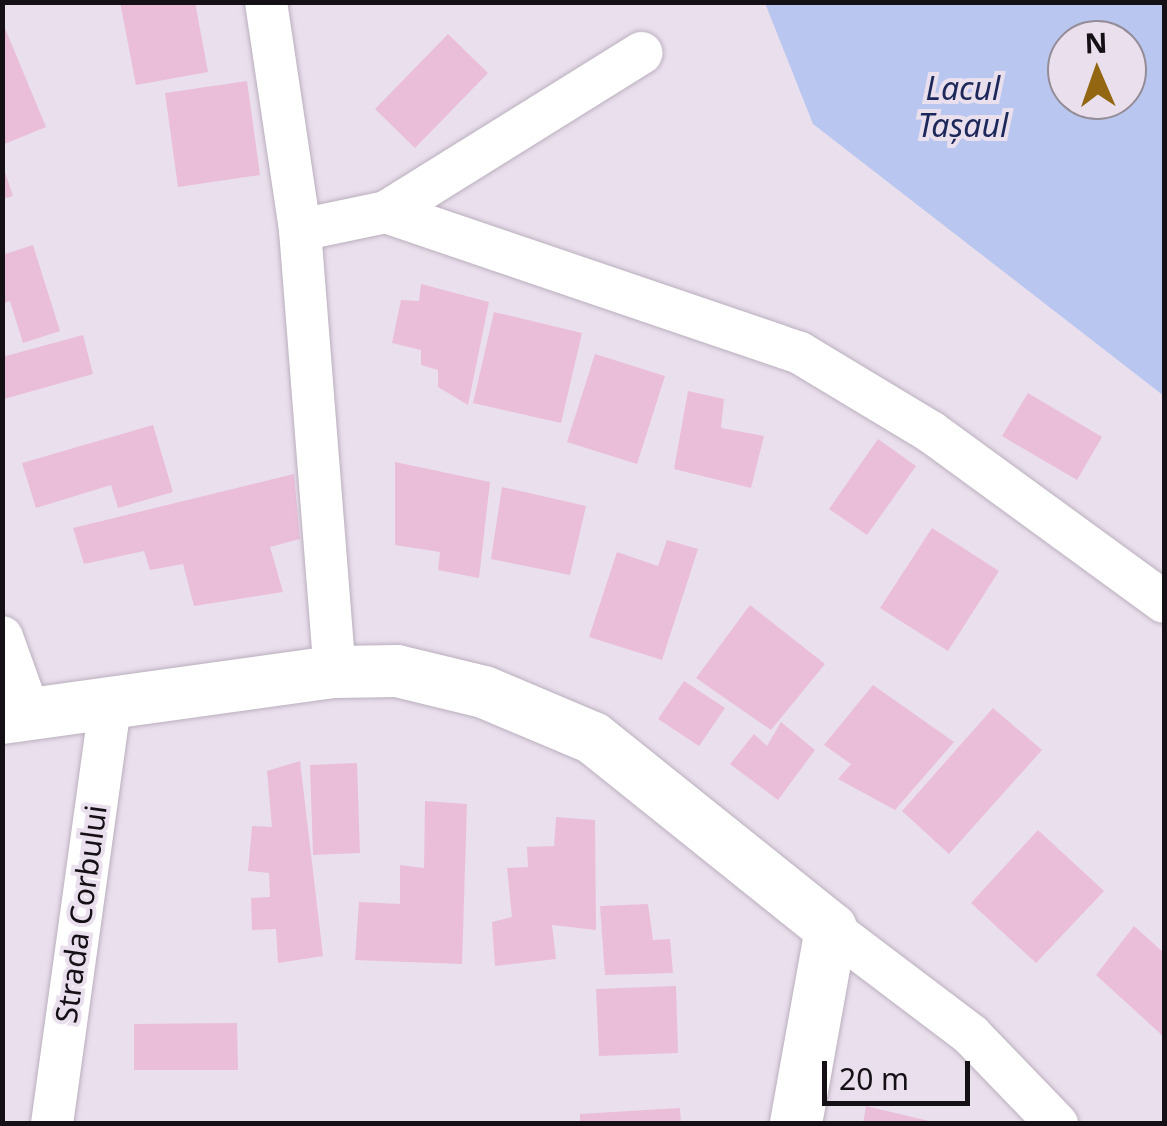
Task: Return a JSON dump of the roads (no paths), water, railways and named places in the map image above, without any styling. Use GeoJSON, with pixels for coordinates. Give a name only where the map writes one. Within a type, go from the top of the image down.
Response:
{"type":"FeatureCollection","features":[{"type":"Feature","properties":{"kind":"street"},"geometry":{"type":"LineString","coordinates":[[266,2],[300,230],[334,672]]}},
{"type":"Feature","properties":{"kind":"street"},"geometry":{"type":"LineString","coordinates":[[300,230],[386,212],[642,52]]}},
{"type":"Feature","properties":{"kind":"street"},"geometry":{"type":"LineString","coordinates":[[386,212],[800,353],[930,432],[1164,602]]}},
{"type":"Feature","properties":{"kind":"street"},"geometry":{"type":"LineString","coordinates":[[2,637],[16,717],[334,672],[397,671],[470,688],[593,738],[831,929],[971,1035],[1057,1124]]}},
{"type":"Feature","properties":{"kind":"street","name":"Strada Corbului"},"geometry":{"type":"LineString","coordinates":[[52,1124],[110,705]]}},
{"type":"Feature","properties":{"kind":"street"},"geometry":{"type":"LineString","coordinates":[[796,1124],[831,929]]}},
{"type":"Feature","properties":{"kind":"water","name":"Lacul Tașaul"},"geometry":{"type":"Polygon","coordinates":[[[765,3],[1164,3],[1164,396],[813,124],[765,3]]]}}]}
